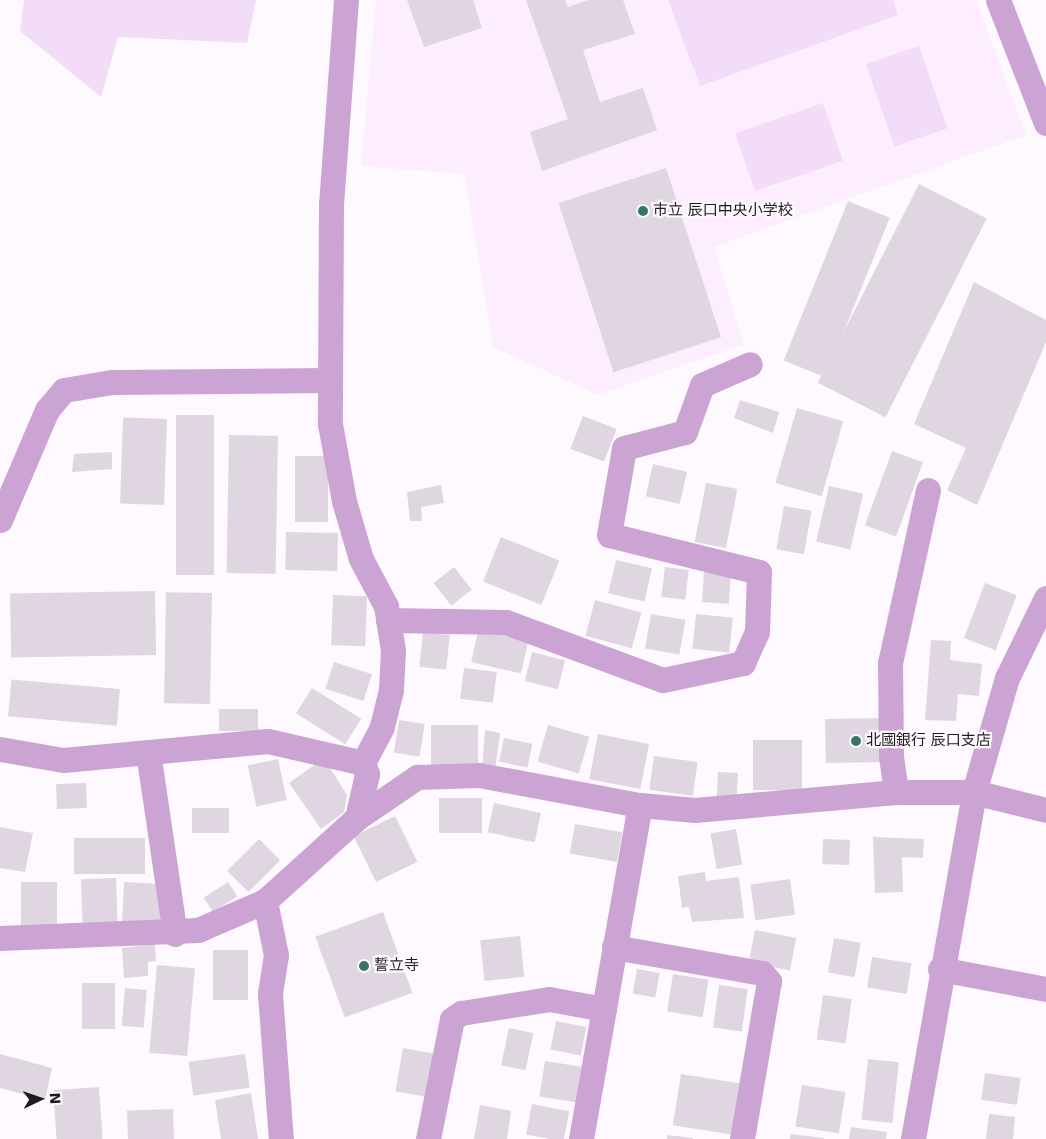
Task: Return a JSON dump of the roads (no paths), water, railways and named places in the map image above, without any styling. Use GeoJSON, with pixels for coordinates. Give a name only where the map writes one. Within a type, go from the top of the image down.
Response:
{"type":"FeatureCollection","features":[{"type":"Feature","properties":{"kind":"street"},"geometry":{"type":"LineString","coordinates":[[346,0],[331,204],[327,380],[344,501],[361,559],[386,606],[393,650],[391,690],[382,727],[363,763]]}},
{"type":"Feature","properties":{"kind":"street"},"geometry":{"type":"LineString","coordinates":[[998,0],[1046,123]]}},
{"type":"Feature","properties":{"kind":"street"},"geometry":{"type":"LineString","coordinates":[[388,620],[506,622],[663,680],[743,663],[757,632],[760,572],[609,535],[624,448],[685,432],[702,385],[750,364]]}},
{"type":"Feature","properties":{"kind":"street"},"geometry":{"type":"LineString","coordinates":[[0,520],[47,410],[64,390],[112,382],[327,380]]}},
{"type":"Feature","properties":{"kind":"street"},"geometry":{"type":"LineString","coordinates":[[896,792],[891,755],[890,662],[928,490]]}},
{"type":"Feature","properties":{"kind":"street"},"geometry":{"type":"LineString","coordinates":[[913,1139],[940,969],[974,792],[1007,678],[1046,598]]}},
{"type":"Feature","properties":{"kind":"street"},"geometry":{"type":"LineString","coordinates":[[0,749],[63,760],[268,742],[363,763]]}},
{"type":"Feature","properties":{"kind":"street"},"geometry":{"type":"LineString","coordinates":[[148,752],[175,934]]}},
{"type":"Feature","properties":{"kind":"street"},"geometry":{"type":"LineString","coordinates":[[357,818],[368,774],[363,763]]}},
{"type":"Feature","properties":{"kind":"street"},"geometry":{"type":"LineString","coordinates":[[0,938],[175,934],[198,930],[265,901],[357,818],[417,777],[479,775],[640,805],[695,810],[896,792],[974,792],[1046,810]]}},
{"type":"Feature","properties":{"kind":"street"},"geometry":{"type":"LineString","coordinates":[[581,1139],[640,805]]}},
{"type":"Feature","properties":{"kind":"street"},"geometry":{"type":"LineString","coordinates":[[265,901],[276,955],[270,994],[281,1139]]}},
{"type":"Feature","properties":{"kind":"street"},"geometry":{"type":"LineString","coordinates":[[614,947],[762,973],[769,980],[742,1139]]}},
{"type":"Feature","properties":{"kind":"street"},"geometry":{"type":"LineString","coordinates":[[940,969],[1046,989]]}},
{"type":"Feature","properties":{"kind":"street"},"geometry":{"type":"LineString","coordinates":[[428,1139],[452,1019],[461,1013],[548,999],[604,1009]]}},
{"type":"Feature","properties":{"kind":"place","name":"市立 辰口中央小学校"},"geometry":{"type":"Point","coordinates":[643,211]}},
{"type":"Feature","properties":{"kind":"place","name":"北國銀行 辰口支店"},"geometry":{"type":"Point","coordinates":[856,741]}},
{"type":"Feature","properties":{"kind":"place","name":"誓立寺"},"geometry":{"type":"Point","coordinates":[364,966]}}]}
